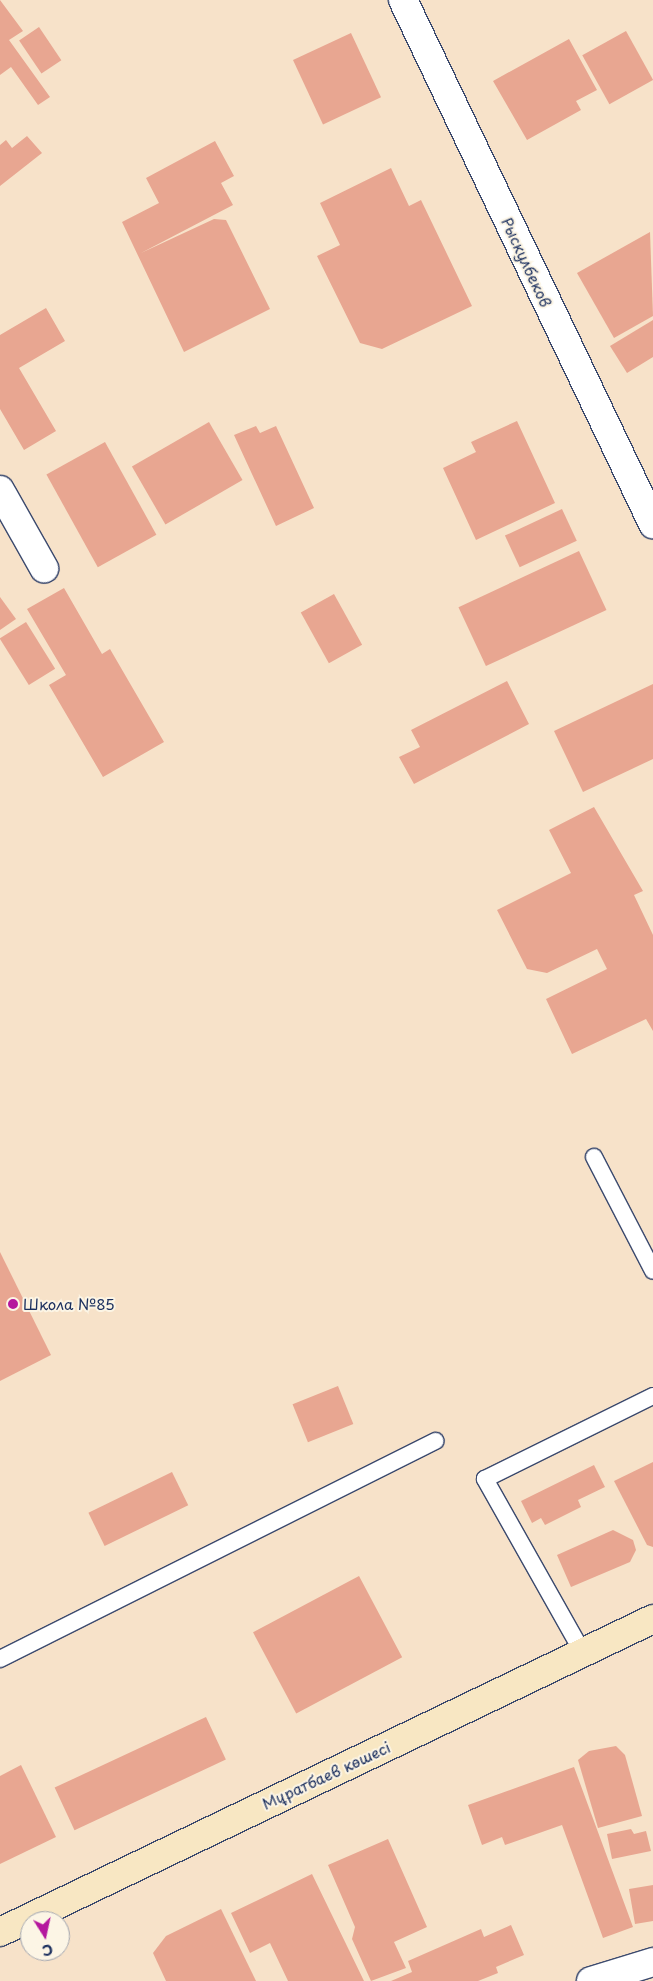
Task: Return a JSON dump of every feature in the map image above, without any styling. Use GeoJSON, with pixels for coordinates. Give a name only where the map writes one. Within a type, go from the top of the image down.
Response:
{"type":"FeatureCollection","features":[{"type":"Feature","properties":{"kind":"street","name":"Рыскулбеков"},"geometry":{"type":"LineString","coordinates":[[403,0],[653,524]]}},
{"type":"Feature","properties":{"kind":"street"},"geometry":{"type":"LineString","coordinates":[[0,490],[44,568]]}},
{"type":"Feature","properties":{"kind":"street","name":"Мұратбаев көшесі"},"geometry":{"type":"LineString","coordinates":[[0,1932],[653,1619]]}},
{"type":"Feature","properties":{"kind":"street"},"geometry":{"type":"LineString","coordinates":[[590,1981],[653,1962]]}},
{"type":"Feature","properties":{"kind":"lane"},"geometry":{"type":"LineString","coordinates":[[594,1157],[653,1271]]}},
{"type":"Feature","properties":{"kind":"lane"},"geometry":{"type":"LineString","coordinates":[[583,1653],[484,1479],[653,1396]]}},
{"type":"Feature","properties":{"kind":"lane"},"geometry":{"type":"LineString","coordinates":[[0,1659],[434,1441]]}},
{"type":"Feature","properties":{"kind":"building"},"geometry":{"type":"Polygon","coordinates":[[[0,0],[23,31],[9,40],[50,97],[38,105],[11,67],[0,75],[0,0]]]}},
{"type":"Feature","properties":{"kind":"building"},"geometry":{"type":"Polygon","coordinates":[[[39,27],[61,60],[41,74],[19,40],[39,27]]]}},
{"type":"Feature","properties":{"kind":"building"},"geometry":{"type":"Polygon","coordinates":[[[626,31],[653,80],[609,104],[582,55],[626,31]]]}},
{"type":"Feature","properties":{"kind":"building"},"geometry":{"type":"Polygon","coordinates":[[[351,33],[381,97],[323,124],[293,60],[351,33]]]}},
{"type":"Feature","properties":{"kind":"building"},"geometry":{"type":"Polygon","coordinates":[[[569,39],[597,90],[576,101],[581,110],[527,140],[493,81],[569,39]]]}},
{"type":"Feature","properties":{"kind":"building"},"geometry":{"type":"Polygon","coordinates":[[[27,136],[42,153],[0,186],[0,145],[6,140],[12,148],[27,136]]]}},
{"type":"Feature","properties":{"kind":"building"},"geometry":{"type":"Polygon","coordinates":[[[215,141],[234,176],[221,183],[233,205],[141,253],[214,219],[226,220],[270,309],[184,352],[122,222],[159,203],[146,178],[215,141]]]}},
{"type":"Feature","properties":{"kind":"building"},"geometry":{"type":"Polygon","coordinates":[[[391,168],[409,206],[421,200],[472,306],[382,349],[360,343],[317,256],[340,245],[320,203],[391,168]]]}},
{"type":"Feature","properties":{"kind":"building"},"geometry":{"type":"Polygon","coordinates":[[[650,232],[653,316],[614,338],[577,273],[650,232]]]}},
{"type":"Feature","properties":{"kind":"building"},"geometry":{"type":"Polygon","coordinates":[[[46,308],[65,341],[19,368],[56,431],[24,450],[0,409],[0,335],[46,308]]]}},
{"type":"Feature","properties":{"kind":"building"},"geometry":{"type":"Polygon","coordinates":[[[653,320],[653,357],[627,373],[610,346],[653,320]]]}},
{"type":"Feature","properties":{"kind":"building"},"geometry":{"type":"Polygon","coordinates":[[[517,421],[555,503],[476,540],[443,468],[476,452],[471,442],[517,421]]]}},
{"type":"Feature","properties":{"kind":"building"},"geometry":{"type":"Polygon","coordinates":[[[209,422],[243,480],[165,525],[132,466],[209,422]]]}},
{"type":"Feature","properties":{"kind":"building"},"geometry":{"type":"Polygon","coordinates":[[[256,426],[260,433],[276,426],[314,508],[276,526],[234,435],[256,426]]]}},
{"type":"Feature","properties":{"kind":"building"},"geometry":{"type":"Polygon","coordinates":[[[105,442],[156,535],[98,567],[46,474],[105,442]]]}},
{"type":"Feature","properties":{"kind":"building"},"geometry":{"type":"Polygon","coordinates":[[[562,509],[577,541],[520,567],[505,536],[562,509]]]}},
{"type":"Feature","properties":{"kind":"building"},"geometry":{"type":"Polygon","coordinates":[[[579,551],[606,610],[486,666],[458,607],[579,551]]]}},
{"type":"Feature","properties":{"kind":"building"},"geometry":{"type":"Polygon","coordinates":[[[64,588],[102,654],[110,649],[164,742],[103,777],[49,685],[66,675],[27,609],[64,588]]]}},
{"type":"Feature","properties":{"kind":"building"},"geometry":{"type":"Polygon","coordinates":[[[334,594],[362,645],[329,663],[301,612],[334,594]]]}},
{"type":"Feature","properties":{"kind":"building"},"geometry":{"type":"Polygon","coordinates":[[[0,597],[16,619],[0,630],[0,597]]]}},
{"type":"Feature","properties":{"kind":"building"},"geometry":{"type":"Polygon","coordinates":[[[26,622],[55,669],[29,685],[0,639],[26,622]]]}},
{"type":"Feature","properties":{"kind":"building"},"geometry":{"type":"Polygon","coordinates":[[[507,681],[529,724],[414,784],[399,757],[420,747],[411,730],[507,681]]]}},
{"type":"Feature","properties":{"kind":"building"},"geometry":{"type":"Polygon","coordinates":[[[653,684],[653,759],[583,792],[554,731],[653,684]]]}},
{"type":"Feature","properties":{"kind":"building"},"geometry":{"type":"Polygon","coordinates":[[[594,807],[643,891],[634,895],[653,935],[653,1031],[646,1019],[572,1054],[546,999],[607,969],[597,949],[547,973],[527,969],[497,910],[571,873],[549,830],[594,807]]]}},
{"type":"Feature","properties":{"kind":"building","name":"Школа №85"},"geometry":{"type":"Polygon","coordinates":[[[0,1252],[51,1355],[0,1381],[0,1252]]]}},
{"type":"Feature","properties":{"kind":"building"},"geometry":{"type":"Polygon","coordinates":[[[338,1386],[353,1424],[308,1442],[293,1404],[338,1386]]]}},
{"type":"Feature","properties":{"kind":"building"},"geometry":{"type":"Polygon","coordinates":[[[653,1462],[653,1547],[647,1545],[614,1481],[653,1462]]]}},
{"type":"Feature","properties":{"kind":"building"},"geometry":{"type":"Polygon","coordinates":[[[594,1465],[605,1487],[578,1500],[581,1507],[545,1525],[541,1518],[532,1523],[521,1501],[594,1465]]]}},
{"type":"Feature","properties":{"kind":"building"},"geometry":{"type":"Polygon","coordinates":[[[172,1472],[188,1505],[105,1546],[88,1513],[172,1472]]]}},
{"type":"Feature","properties":{"kind":"building"},"geometry":{"type":"Polygon","coordinates":[[[613,1530],[633,1540],[636,1550],[630,1562],[571,1587],[557,1555],[613,1530]]]}},
{"type":"Feature","properties":{"kind":"building"},"geometry":{"type":"Polygon","coordinates":[[[359,1576],[402,1657],[296,1714],[253,1632],[359,1576]]]}},
{"type":"Feature","properties":{"kind":"building"},"geometry":{"type":"Polygon","coordinates":[[[206,1717],[226,1760],[75,1830],[55,1788],[206,1717]]]}},
{"type":"Feature","properties":{"kind":"building"},"geometry":{"type":"Polygon","coordinates":[[[616,1746],[625,1755],[642,1816],[598,1828],[578,1760],[589,1751],[616,1746]]]}},
{"type":"Feature","properties":{"kind":"building"},"geometry":{"type":"Polygon","coordinates":[[[21,1765],[56,1837],[0,1864],[0,1776],[21,1765]]]}},
{"type":"Feature","properties":{"kind":"building"},"geometry":{"type":"Polygon","coordinates":[[[574,1767],[633,1927],[603,1938],[562,1825],[505,1845],[502,1837],[482,1845],[468,1805],[574,1767]]]}},
{"type":"Feature","properties":{"kind":"building"},"geometry":{"type":"Polygon","coordinates":[[[631,1829],[634,1834],[646,1831],[651,1851],[612,1859],[607,1834],[631,1829]]]}},
{"type":"Feature","properties":{"kind":"building"},"geometry":{"type":"Polygon","coordinates":[[[388,1839],[427,1927],[394,1942],[406,1968],[371,1981],[352,1939],[355,1927],[328,1865],[388,1839]]]}},
{"type":"Feature","properties":{"kind":"building"},"geometry":{"type":"Polygon","coordinates":[[[312,1874],[364,1981],[288,1981],[270,1943],[250,1953],[231,1913],[312,1874]]]}},
{"type":"Feature","properties":{"kind":"building"},"geometry":{"type":"Polygon","coordinates":[[[653,1885],[653,1921],[635,1924],[629,1889],[653,1885]]]}},
{"type":"Feature","properties":{"kind":"building"},"geometry":{"type":"Polygon","coordinates":[[[221,1909],[256,1981],[166,1981],[153,1953],[166,1936],[221,1909]]]}},
{"type":"Feature","properties":{"kind":"building"},"geometry":{"type":"Polygon","coordinates":[[[511,1925],[524,1955],[496,1967],[498,1973],[478,1981],[391,1981],[412,1972],[408,1961],[481,1929],[484,1937],[511,1925]]]}},
{"type":"Feature","properties":{"kind":"place","name":"Школа №85"},"geometry":{"type":"Point","coordinates":[13,1304]}}]}
